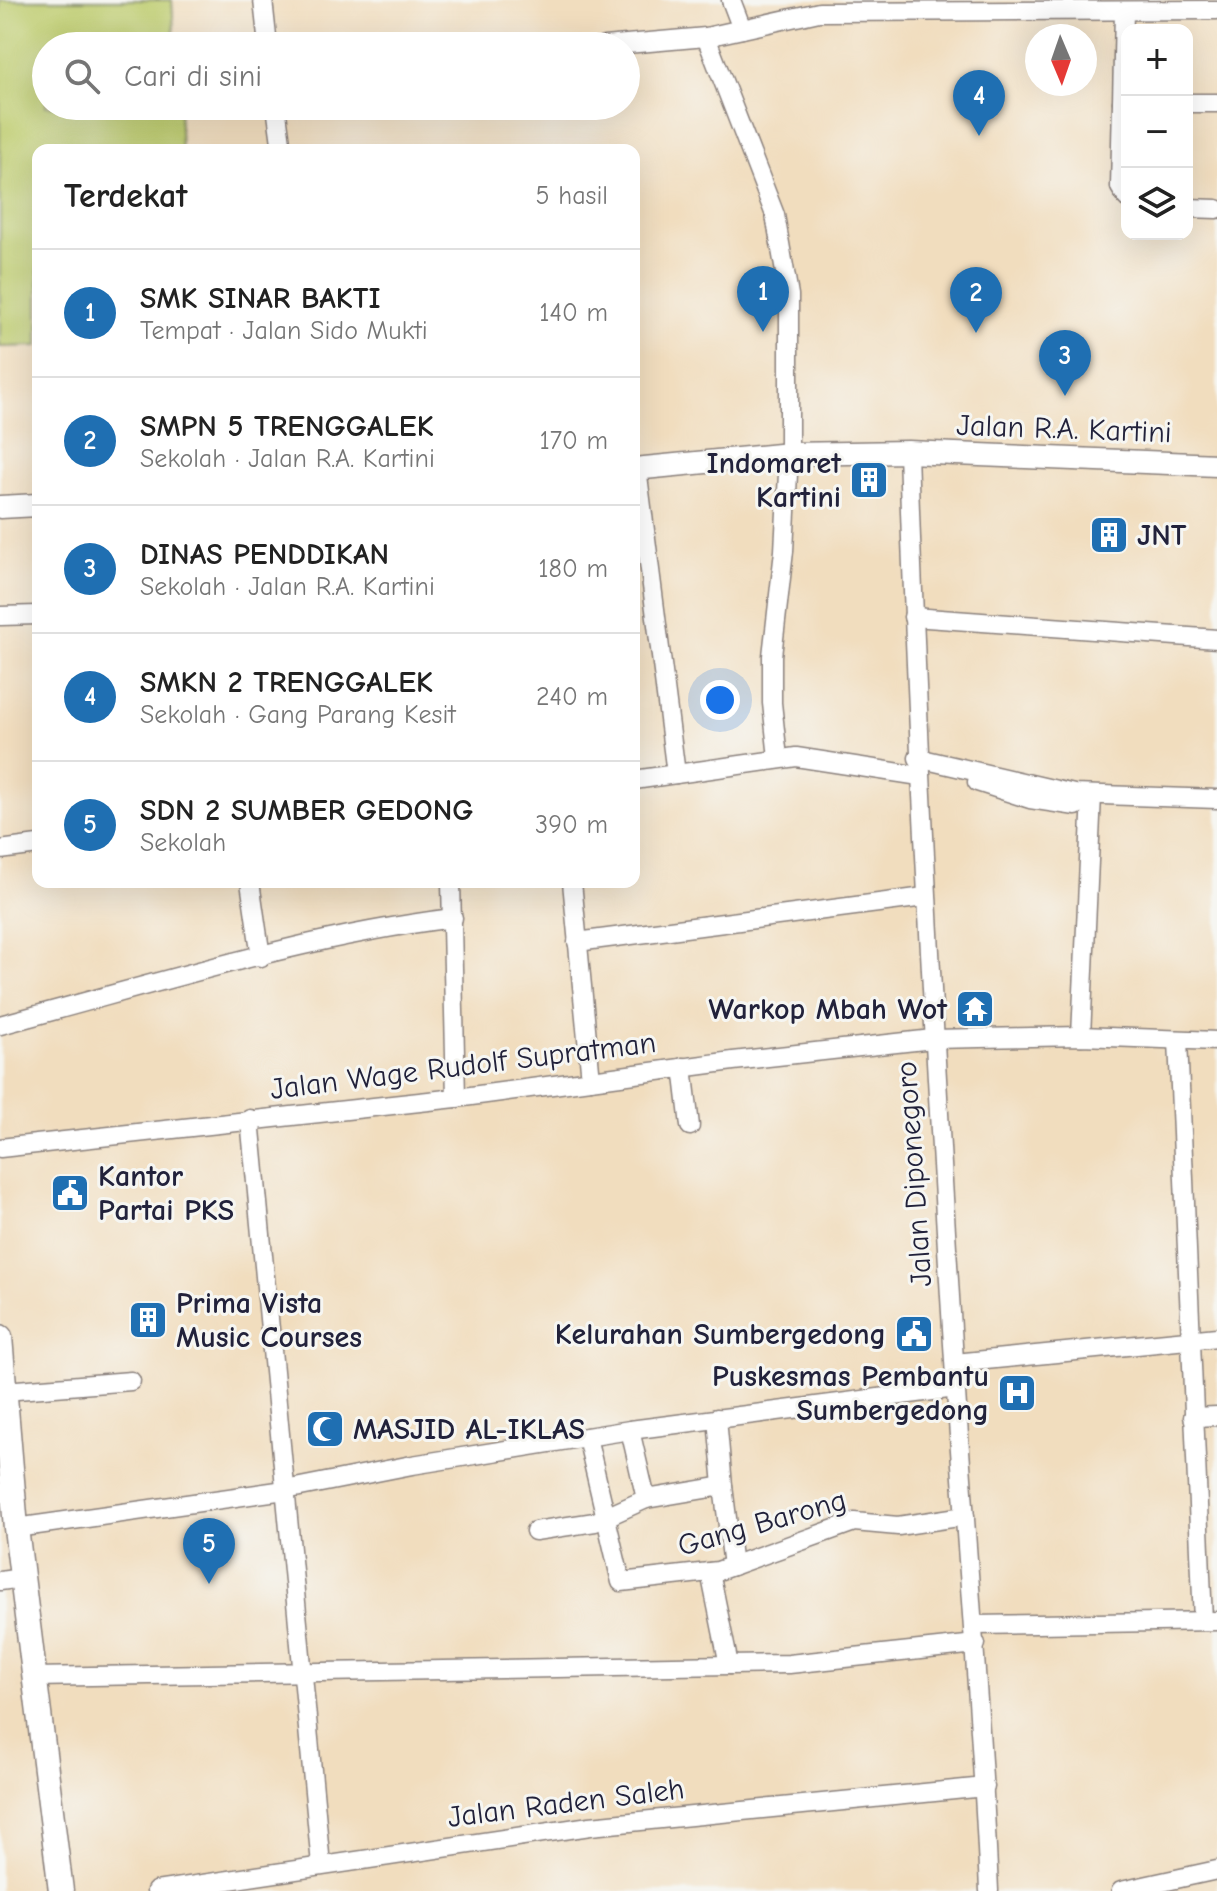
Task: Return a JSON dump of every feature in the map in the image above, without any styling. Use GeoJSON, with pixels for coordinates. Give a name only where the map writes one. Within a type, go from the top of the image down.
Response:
{"type":"FeatureCollection","features":[{"type":"Feature","properties":{"kind":"main road"},"geometry":{"type":"LineString","coordinates":[[0,1337],[16,1528],[11,1579],[34,1677],[61,1891]]}},
{"type":"Feature","properties":{"kind":"street"},"geometry":{"type":"LineString","coordinates":[[263,0],[266,32]]}},
{"type":"Feature","properties":{"kind":"street"},"geometry":{"type":"LineString","coordinates":[[731,0],[742,29]]}},
{"type":"Feature","properties":{"kind":"street"},"geometry":{"type":"LineString","coordinates":[[640,43],[706,37],[818,6],[1217,10]]}},
{"type":"Feature","properties":{"kind":"street"},"geometry":{"type":"LineString","coordinates":[[1124,11],[1124,96]]}},
{"type":"Feature","properties":{"kind":"street"},"geometry":{"type":"LineString","coordinates":[[706,37],[775,215],[789,295],[789,454],[784,551],[772,656],[772,703],[778,758]]}},
{"type":"Feature","properties":{"kind":"street"},"geometry":{"type":"LineString","coordinates":[[1193,103],[1217,103]]}},
{"type":"Feature","properties":{"kind":"street"},"geometry":{"type":"LineString","coordinates":[[278,120],[281,144]]}},
{"type":"Feature","properties":{"kind":"street"},"geometry":{"type":"LineString","coordinates":[[1121,166],[1121,189]]}},
{"type":"Feature","properties":{"kind":"street"},"geometry":{"type":"LineString","coordinates":[[1193,208],[1217,209]]}},
{"type":"Feature","properties":{"kind":"street","name":"Jalan R.A. Kartini"},"geometry":{"type":"LineString","coordinates":[[640,468],[789,454],[908,452],[1217,465]]}},
{"type":"Feature","properties":{"kind":"street","name":"Jalan Diponegoro"},"geometry":{"type":"LineString","coordinates":[[908,452],[925,897],[956,1388],[975,1625],[989,1891]]}},
{"type":"Feature","properties":{"kind":"street"},"geometry":{"type":"LineString","coordinates":[[640,499],[676,774]]}},
{"type":"Feature","properties":{"kind":"street"},"geometry":{"type":"LineString","coordinates":[[0,507],[32,504]]}},
{"type":"Feature","properties":{"kind":"street"},"geometry":{"type":"LineString","coordinates":[[0,616],[32,615]]}},
{"type":"Feature","properties":{"kind":"street"},"geometry":{"type":"LineString","coordinates":[[913,617],[1217,639]]}},
{"type":"Feature","properties":{"kind":"street"},"geometry":{"type":"LineString","coordinates":[[640,779],[778,758],[815,759],[919,768],[1051,804],[1217,799]]}},
{"type":"Feature","properties":{"kind":"street"},"geometry":{"type":"LineString","coordinates":[[1081,1036],[1092,801]]}},
{"type":"Feature","properties":{"kind":"street"},"geometry":{"type":"LineString","coordinates":[[0,850],[32,846]]}},
{"type":"Feature","properties":{"kind":"street"},"geometry":{"type":"LineString","coordinates":[[251,888],[261,957]]}},
{"type":"Feature","properties":{"kind":"street"},"geometry":{"type":"LineString","coordinates":[[451,888],[456,1098]]}},
{"type":"Feature","properties":{"kind":"street"},"geometry":{"type":"LineString","coordinates":[[572,888],[591,1080]]}},
{"type":"Feature","properties":{"kind":"street"},"geometry":{"type":"LineString","coordinates":[[577,942],[925,897]]}},
{"type":"Feature","properties":{"kind":"street"},"geometry":{"type":"LineString","coordinates":[[0,1025],[261,957],[406,924],[453,918]]}},
{"type":"Feature","properties":{"kind":"street","name":"Jalan Wage Rudolf Supratman"},"geometry":{"type":"LineString","coordinates":[[0,1148],[456,1098],[683,1067],[933,1039],[1081,1036],[1217,1041]]}},
{"type":"Feature","properties":{"kind":"street"},"geometry":{"type":"LineString","coordinates":[[975,1625],[1210,1621],[1193,1417],[1178,1040]]}},
{"type":"Feature","properties":{"kind":"street"},"geometry":{"type":"LineString","coordinates":[[683,1067],[690,1126]]}},
{"type":"Feature","properties":{"kind":"street"},"geometry":{"type":"LineString","coordinates":[[250,1119],[321,1865]]}},
{"type":"Feature","properties":{"kind":"street"},"geometry":{"type":"LineString","coordinates":[[955,1363],[1217,1337]]}},
{"type":"Feature","properties":{"kind":"street"},"geometry":{"type":"LineString","coordinates":[[4,1391],[131,1381]]}},
{"type":"Feature","properties":{"kind":"street"},"geometry":{"type":"LineString","coordinates":[[16,1528],[285,1490],[412,1465],[630,1430],[956,1388]]}},
{"type":"Feature","properties":{"kind":"street"},"geometry":{"type":"LineString","coordinates":[[1193,1417],[1217,1416]]}},
{"type":"Feature","properties":{"kind":"street"},"geometry":{"type":"LineString","coordinates":[[717,1418],[733,1566]]}},
{"type":"Feature","properties":{"kind":"street"},"geometry":{"type":"LineString","coordinates":[[630,1430],[646,1499]]}},
{"type":"Feature","properties":{"kind":"street"},"geometry":{"type":"LineString","coordinates":[[587,1437],[607,1518]]}},
{"type":"Feature","properties":{"kind":"street"},"geometry":{"type":"LineString","coordinates":[[535,1531],[607,1518],[646,1499],[723,1486]]}},
{"type":"Feature","properties":{"kind":"street","name":"Gang Barong"},"geometry":{"type":"LineString","coordinates":[[607,1518],[621,1582],[710,1572],[854,1522],[898,1526],[965,1516]]}},
{"type":"Feature","properties":{"kind":"street"},"geometry":{"type":"LineString","coordinates":[[710,1572],[729,1665]]}},
{"type":"Feature","properties":{"kind":"street"},"geometry":{"type":"LineString","coordinates":[[34,1677],[789,1664],[976,1644]]}},
{"type":"Feature","properties":{"kind":"street","name":"Jalan Raden Saleh"},"geometry":{"type":"LineString","coordinates":[[156,1891],[590,1826],[985,1787]]}},
{"type":"Feature","properties":{"kind":"street"},"geometry":{"type":"LineString","coordinates":[[1121,1891],[1217,1870]]}},
{"type":"Feature","properties":{"kind":"green space"},"geometry":{"type":"Polygon","coordinates":[[[0,0],[172,0],[174,32],[32,32],[32,120],[180,120],[181,144],[32,144],[32,346],[0,347],[0,0]]]}},
{"type":"Feature","properties":{"kind":"place","name":"SMKN 2 TRENGGALEK"},"geometry":{"type":"Point","coordinates":[979,136]}},
{"type":"Feature","properties":{"kind":"place","name":"SMK SINAR BAKTI"},"geometry":{"type":"Point","coordinates":[763,332]}},
{"type":"Feature","properties":{"kind":"place","name":"SMPN 5 TRENGGALEK"},"geometry":{"type":"Point","coordinates":[976,333]}},
{"type":"Feature","properties":{"kind":"place","name":"DINAS PENDDIKAN"},"geometry":{"type":"Point","coordinates":[1065,396]}},
{"type":"Feature","properties":{"kind":"place","name":"Indomaret Kartini"},"geometry":{"type":"Point","coordinates":[869,480]}},
{"type":"Feature","properties":{"kind":"place","name":"JNT"},"geometry":{"type":"Point","coordinates":[1109,535]}},
{"type":"Feature","properties":{"kind":"place","name":"Warkop Mbah Wot"},"geometry":{"type":"Point","coordinates":[975,1009]}},
{"type":"Feature","properties":{"kind":"place","name":"Kantor Partai PKS"},"geometry":{"type":"Point","coordinates":[70,1193]}},
{"type":"Feature","properties":{"kind":"place","name":"Prima Vista Music Courses"},"geometry":{"type":"Point","coordinates":[148,1320]}},
{"type":"Feature","properties":{"kind":"place","name":"Kelurahan Sumbergedong"},"geometry":{"type":"Point","coordinates":[914,1334]}},
{"type":"Feature","properties":{"kind":"place","name":"Puskesmas Pembantu Sumbergedong"},"geometry":{"type":"Point","coordinates":[1017,1393]}},
{"type":"Feature","properties":{"kind":"place","name":"MASJID AL-IKLAS"},"geometry":{"type":"Point","coordinates":[325,1429]}},
{"type":"Feature","properties":{"kind":"place","name":"SDN 2 SUMBER GEDONG"},"geometry":{"type":"Point","coordinates":[209,1584]}}]}
